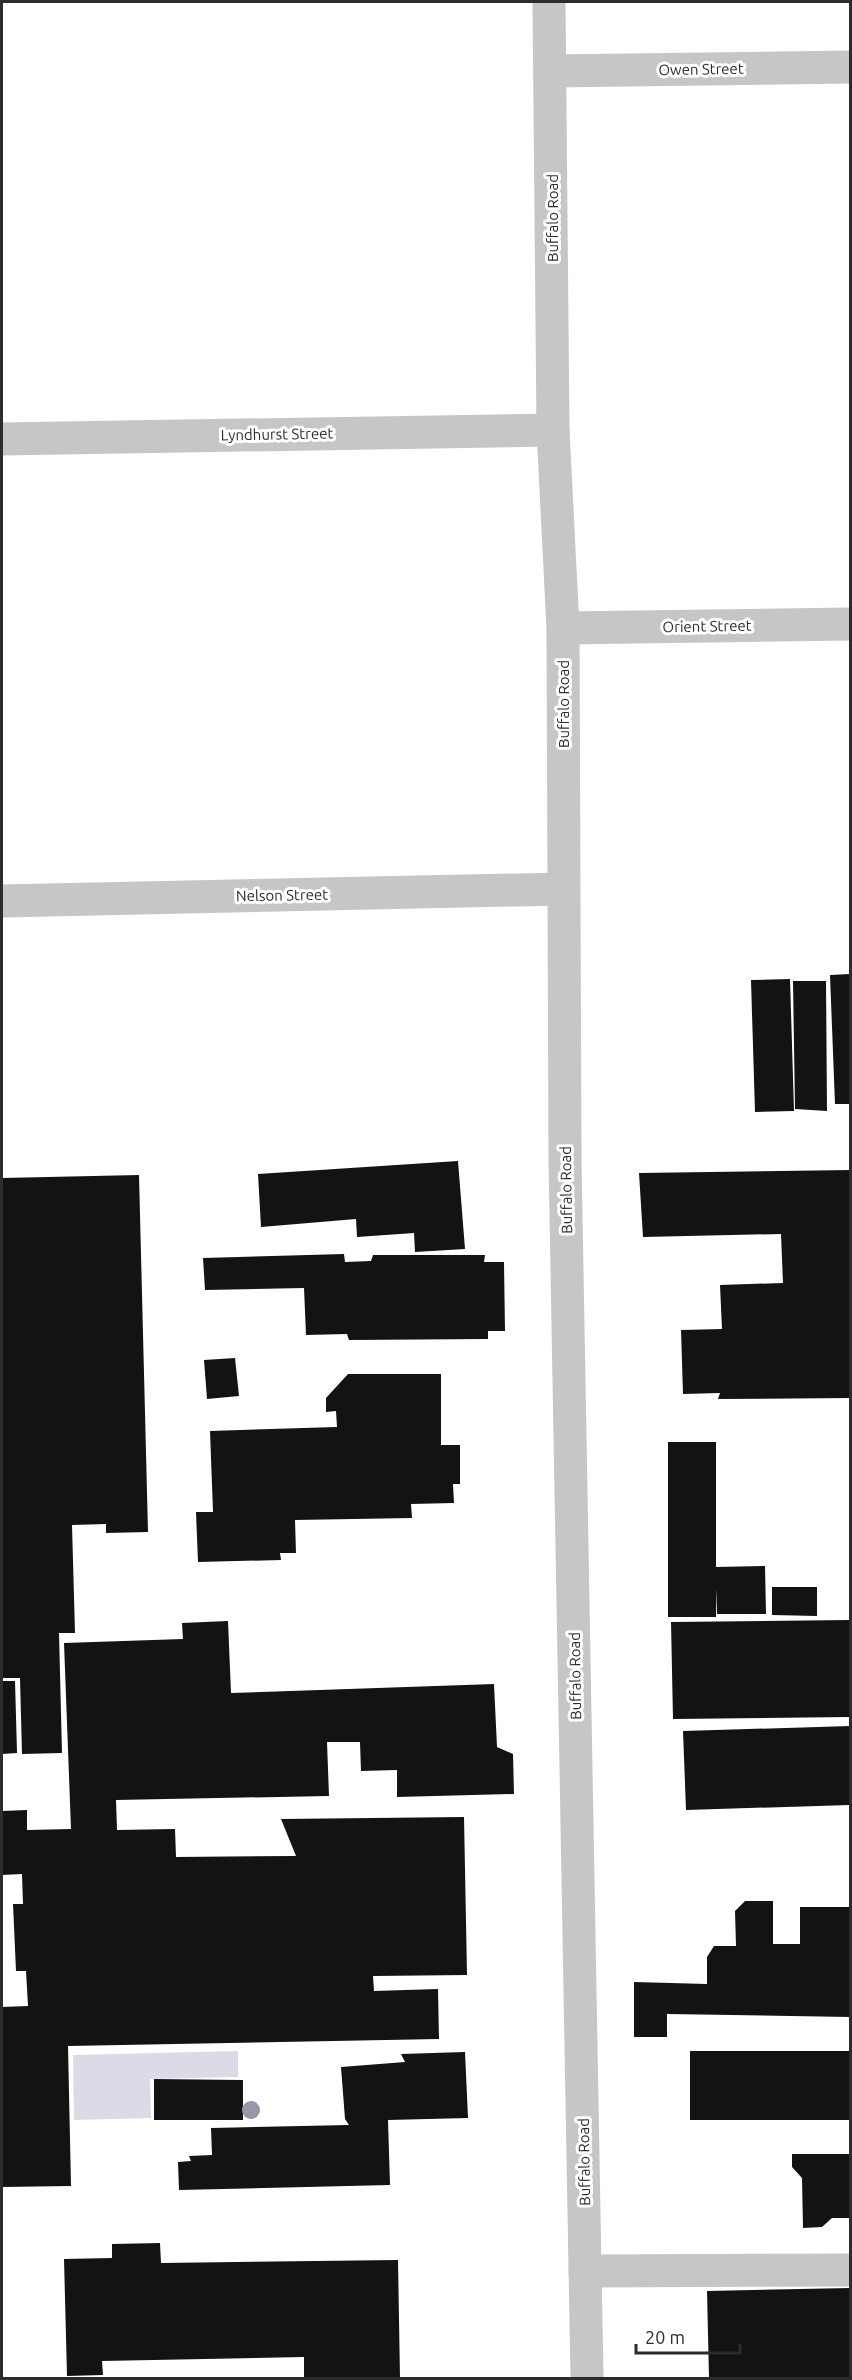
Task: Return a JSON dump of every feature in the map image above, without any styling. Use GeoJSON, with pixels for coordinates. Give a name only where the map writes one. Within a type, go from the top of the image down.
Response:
{"type":"FeatureCollection","features":[{"type":"Feature","properties":{"kind":"street","name":"Buffalo Road"},"geometry":{"type":"LineString","coordinates":[[549,2],[553,430],[563,628],[562,889],[587,2379]]}},
{"type":"Feature","properties":{"kind":"street","name":"Owen Street"},"geometry":{"type":"LineString","coordinates":[[551,71],[850,67]]}},
{"type":"Feature","properties":{"kind":"street","name":"Lyndhurst Street"},"geometry":{"type":"LineString","coordinates":[[2,439],[553,430]]}},
{"type":"Feature","properties":{"kind":"street","name":"Orient Street"},"geometry":{"type":"LineString","coordinates":[[563,628],[850,624]]}},
{"type":"Feature","properties":{"kind":"street","name":"Nelson Street"},"geometry":{"type":"LineString","coordinates":[[2,901],[562,889]]}},
{"type":"Feature","properties":{"kind":"street"},"geometry":{"type":"LineString","coordinates":[[585,2271],[850,2270]]}},
{"type":"Feature","properties":{"kind":"shaded area"},"geometry":{"type":"Polygon","coordinates":[[[238,2051],[238,2077],[150,2079],[151,2118],[74,2120],[73,2055],[238,2051]]]}},
{"type":"Feature","properties":{"kind":"building"},"geometry":{"type":"Polygon","coordinates":[[[850,974],[850,1104],[835,1104],[830,975],[850,974]]]}},
{"type":"Feature","properties":{"kind":"building"},"geometry":{"type":"Polygon","coordinates":[[[790,979],[794,1111],[755,1112],[751,980],[790,979]]]}},
{"type":"Feature","properties":{"kind":"building"},"geometry":{"type":"Polygon","coordinates":[[[793,981],[826,981],[827,1111],[795,1109],[793,981]]]}},
{"type":"Feature","properties":{"kind":"building"},"geometry":{"type":"Polygon","coordinates":[[[458,1161],[465,1249],[415,1252],[414,1233],[357,1237],[356,1219],[261,1227],[258,1174],[458,1161]]]}},
{"type":"Feature","properties":{"kind":"building"},"geometry":{"type":"Polygon","coordinates":[[[850,1170],[850,1398],[718,1399],[720,1393],[683,1394],[681,1330],[722,1329],[720,1285],[783,1283],[781,1234],[643,1237],[639,1173],[850,1170]]]}},
{"type":"Feature","properties":{"kind":"building"},"geometry":{"type":"Polygon","coordinates":[[[139,1175],[148,1532],[106,1533],[106,1524],[72,1525],[75,1633],[59,1633],[62,1753],[22,1754],[20,1678],[2,1678],[2,1178],[139,1175]]]}},
{"type":"Feature","properties":{"kind":"building"},"geometry":{"type":"Polygon","coordinates":[[[344,1254],[345,1262],[371,1261],[373,1255],[485,1255],[484,1262],[504,1262],[505,1331],[488,1331],[488,1339],[349,1340],[347,1334],[306,1335],[304,1288],[205,1290],[203,1258],[344,1254]]]}},
{"type":"Feature","properties":{"kind":"building"},"geometry":{"type":"Polygon","coordinates":[[[235,1358],[239,1396],[207,1399],[204,1360],[235,1358]]]}},
{"type":"Feature","properties":{"kind":"building"},"geometry":{"type":"Polygon","coordinates":[[[348,1374],[441,1374],[441,1445],[460,1445],[460,1484],[453,1484],[454,1503],[411,1504],[412,1518],[295,1520],[296,1553],[280,1553],[281,1560],[198,1562],[196,1512],[213,1512],[210,1431],[337,1427],[336,1411],[326,1412],[326,1398],[348,1374]]]}},
{"type":"Feature","properties":{"kind":"building"},"geometry":{"type":"Polygon","coordinates":[[[668,1442],[716,1442],[716,1567],[765,1566],[766,1614],[717,1614],[716,1588],[716,1617],[668,1617],[668,1442]]]}},
{"type":"Feature","properties":{"kind":"building"},"geometry":{"type":"Polygon","coordinates":[[[772,1587],[817,1587],[817,1616],[772,1615],[772,1587]]]}},
{"type":"Feature","properties":{"kind":"building"},"geometry":{"type":"Polygon","coordinates":[[[850,1620],[850,1717],[673,1719],[671,1622],[850,1620]]]}},
{"type":"Feature","properties":{"kind":"building"},"geometry":{"type":"Polygon","coordinates":[[[228,1621],[231,1693],[494,1684],[497,1747],[513,1754],[514,1794],[397,1797],[397,1770],[361,1771],[360,1742],[327,1742],[329,1796],[116,1800],[117,1830],[175,1829],[176,1857],[296,1856],[281,1819],[464,1817],[467,1975],[373,1976],[374,1991],[438,1989],[439,2039],[68,2046],[71,2186],[2,2187],[2,2007],[28,2006],[26,1971],[16,1971],[13,1904],[23,1904],[22,1874],[2,1875],[2,1811],[27,1810],[27,1830],[71,1829],[64,1643],[183,1639],[182,1623],[228,1621]]]}},
{"type":"Feature","properties":{"kind":"building"},"geometry":{"type":"Polygon","coordinates":[[[2,1681],[15,1681],[17,1753],[2,1754],[2,1681]]]}},
{"type":"Feature","properties":{"kind":"building"},"geometry":{"type":"Polygon","coordinates":[[[850,1726],[850,1805],[686,1810],[683,1731],[850,1726]]]}},
{"type":"Feature","properties":{"kind":"building"},"geometry":{"type":"Polygon","coordinates":[[[745,1901],[773,1901],[773,1944],[800,1944],[800,1907],[850,1907],[850,2017],[667,2014],[667,2037],[634,2037],[634,1982],[707,1984],[707,1957],[714,1946],[736,1946],[735,1911],[745,1901]]]}},
{"type":"Feature","properties":{"kind":"building"},"geometry":{"type":"Polygon","coordinates":[[[690,2051],[850,2051],[850,2120],[690,2120],[690,2051]]]}},
{"type":"Feature","properties":{"kind":"building"},"geometry":{"type":"Polygon","coordinates":[[[465,2052],[468,2118],[388,2120],[390,2185],[179,2190],[178,2162],[191,2161],[189,2156],[212,2155],[211,2128],[349,2125],[345,2119],[341,2067],[405,2062],[401,2054],[465,2052]]]}},
{"type":"Feature","properties":{"kind":"building"},"geometry":{"type":"Polygon","coordinates":[[[154,2079],[243,2080],[243,2120],[154,2120],[154,2079]]]}},
{"type":"Feature","properties":{"kind":"building"},"geometry":{"type":"Polygon","coordinates":[[[792,2154],[850,2154],[850,2218],[832,2218],[822,2227],[803,2228],[802,2178],[792,2167],[792,2154]]]}},
{"type":"Feature","properties":{"kind":"building"},"geometry":{"type":"Polygon","coordinates":[[[160,2243],[161,2263],[398,2260],[400,2378],[304,2378],[304,2357],[102,2361],[103,2375],[67,2376],[64,2259],[112,2258],[112,2244],[160,2243]]]}},
{"type":"Feature","properties":{"kind":"building"},"geometry":{"type":"Polygon","coordinates":[[[850,2288],[850,2378],[709,2378],[707,2291],[850,2288]]]}}]}
